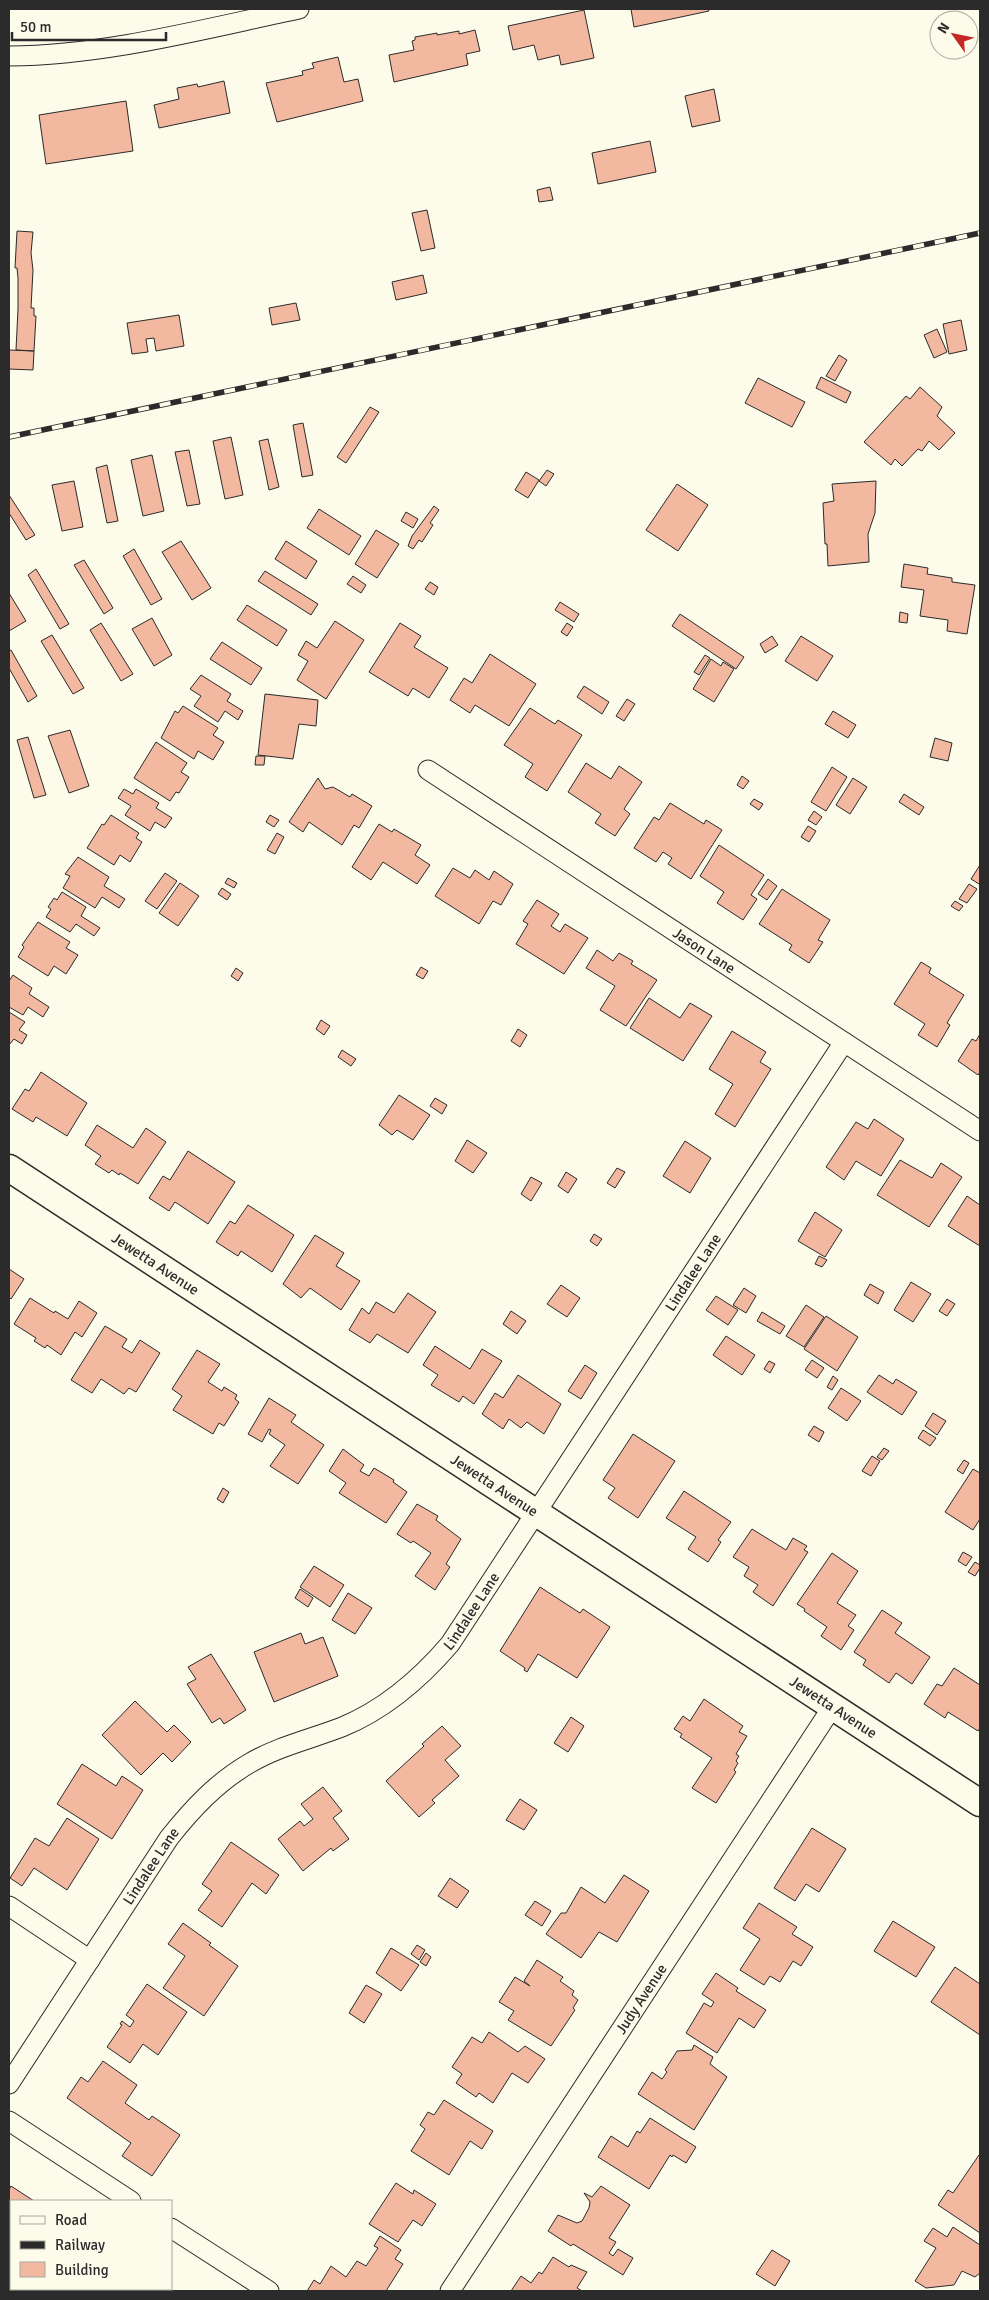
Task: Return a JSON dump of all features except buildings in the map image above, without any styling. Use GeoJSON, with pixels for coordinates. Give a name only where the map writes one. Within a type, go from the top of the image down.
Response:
{"type":"FeatureCollection","features":[{"type":"Feature","properties":{"kind":"street"},"geometry":{"type":"LineString","coordinates":[[9,56],[43,56],[104,50],[299,9]]}},
{"type":"Feature","properties":{"kind":"street","name":"Jason Lane"},"geometry":{"type":"LineString","coordinates":[[428,770],[980,1131]]}},
{"type":"Feature","properties":{"kind":"street","name":"Lindalee Lane"},"geometry":{"type":"LineString","coordinates":[[9,2084],[169,1838],[191,1811],[220,1784],[249,1764],[280,1747],[343,1726],[374,1711],[404,1691],[430,1668],[450,1644],[844,1042]]}},
{"type":"Feature","properties":{"kind":"street","name":"Jewetta Avenue"},"geometry":{"type":"LineString","coordinates":[[9,1168],[980,1803]]}},
{"type":"Feature","properties":{"kind":"street","name":"Judy Avenue"},"geometry":{"type":"LineString","coordinates":[[450,2291],[833,1706]]}},
{"type":"Feature","properties":{"kind":"street"},"geometry":{"type":"LineString","coordinates":[[9,1906],[90,1960]]}},
{"type":"Feature","properties":{"kind":"street"},"geometry":{"type":"LineString","coordinates":[[9,2121],[129,2200]]}},
{"type":"Feature","properties":{"kind":"street"},"geometry":{"type":"LineString","coordinates":[[172,2229],[269,2291]]}},
{"type":"Feature","properties":{"kind":"railway"},"geometry":{"type":"LineString","coordinates":[[9,437],[980,233]]}}]}
